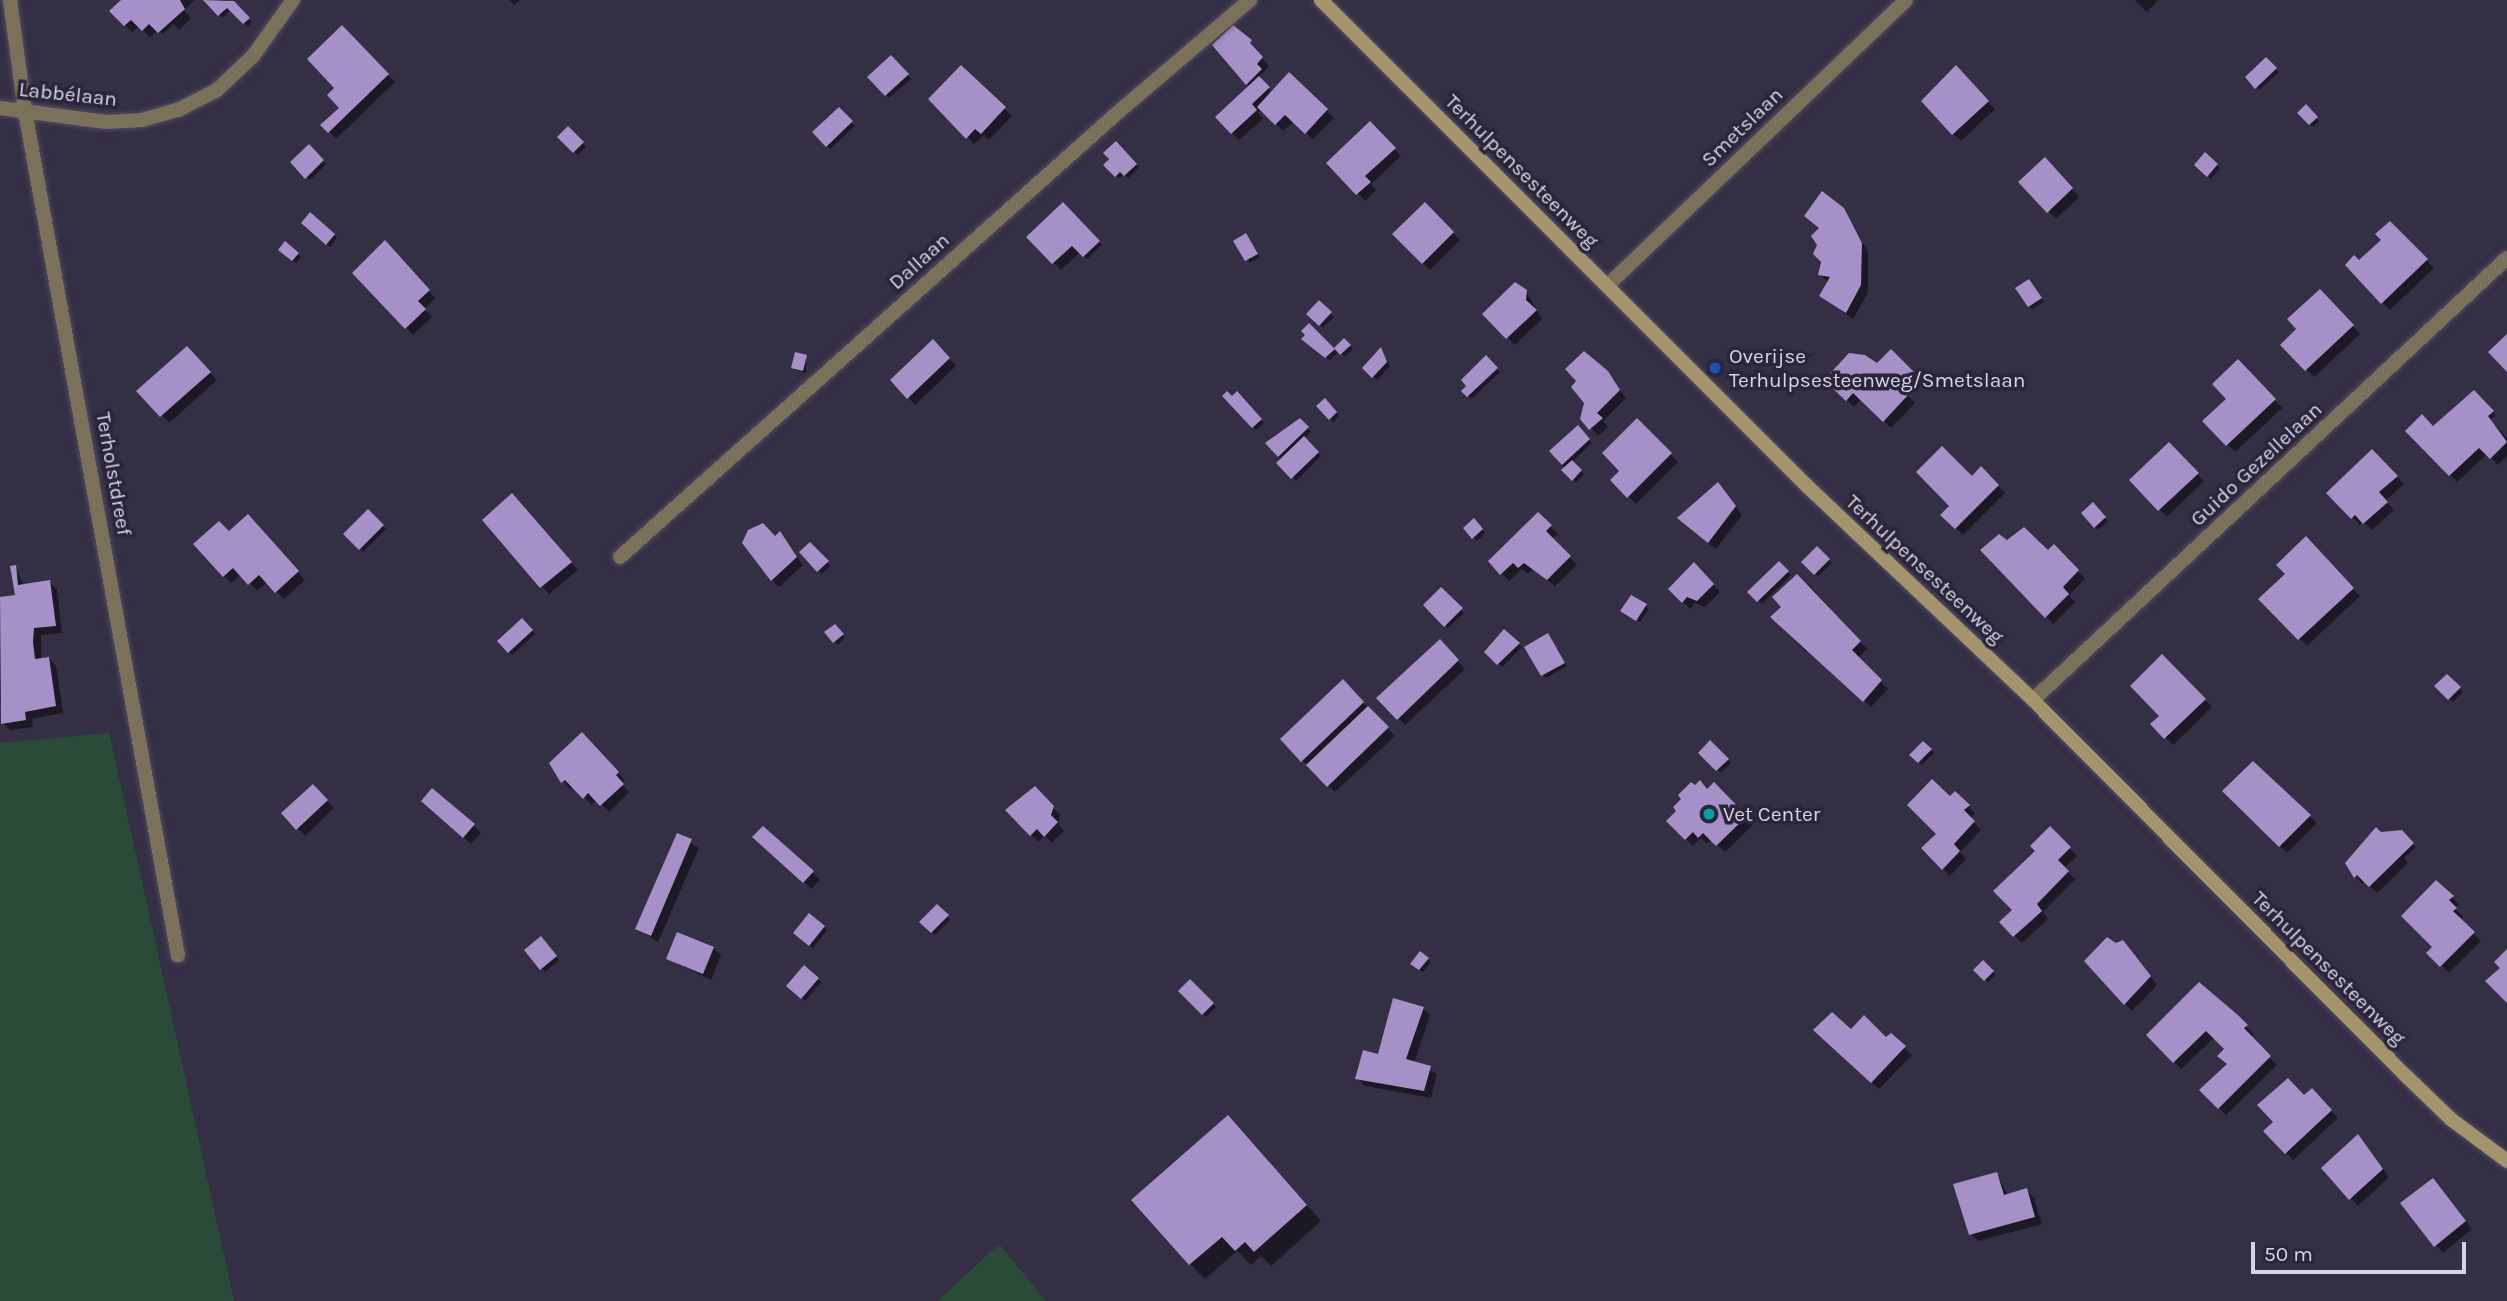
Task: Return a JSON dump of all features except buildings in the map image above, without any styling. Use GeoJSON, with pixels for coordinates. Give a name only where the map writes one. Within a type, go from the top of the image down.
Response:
{"type":"FeatureCollection","features":[{"type":"Feature","properties":{"kind":"main road","name":"Terhulpensesteenweg"},"geometry":{"type":"LineString","coordinates":[[1321,0],[1807,486],[2034,700],[2404,1074],[2452,1120],[2507,1161]]}},
{"type":"Feature","properties":{"kind":"street","name":"Terholstdreef"},"geometry":{"type":"LineString","coordinates":[[10,0],[25,111],[178,956]]}},
{"type":"Feature","properties":{"kind":"street","name":"Labbélaan"},"geometry":{"type":"LineString","coordinates":[[0,107],[106,122],[142,120],[178,110],[218,90],[253,56],[293,0]]}},
{"type":"Feature","properties":{"kind":"street","name":"Dallaan"},"geometry":{"type":"LineString","coordinates":[[620,557],[1116,114],[1250,0]]}},
{"type":"Feature","properties":{"kind":"street","name":"Smetslaan"},"geometry":{"type":"LineString","coordinates":[[1608,285],[1906,0]]}},
{"type":"Feature","properties":{"kind":"street","name":"Guido Gezellelaan"},"geometry":{"type":"LineString","coordinates":[[2034,700],[2507,258]]}},
{"type":"Feature","properties":{"kind":"green space"},"geometry":{"type":"Polygon","coordinates":[[[109,733],[234,1301],[0,1301],[0,743],[109,733]]]}},
{"type":"Feature","properties":{"kind":"green space"},"geometry":{"type":"Polygon","coordinates":[[[999,1244],[1046,1301],[938,1301],[999,1244]]]}},
{"type":"Feature","properties":{"kind":"place","name":"Overijse Terhulpsesteenweg/Smetslaan"},"geometry":{"type":"Point","coordinates":[1715,368]}},
{"type":"Feature","properties":{"kind":"place","name":"Vet Center"},"geometry":{"type":"Point","coordinates":[1709,814]}}]}
